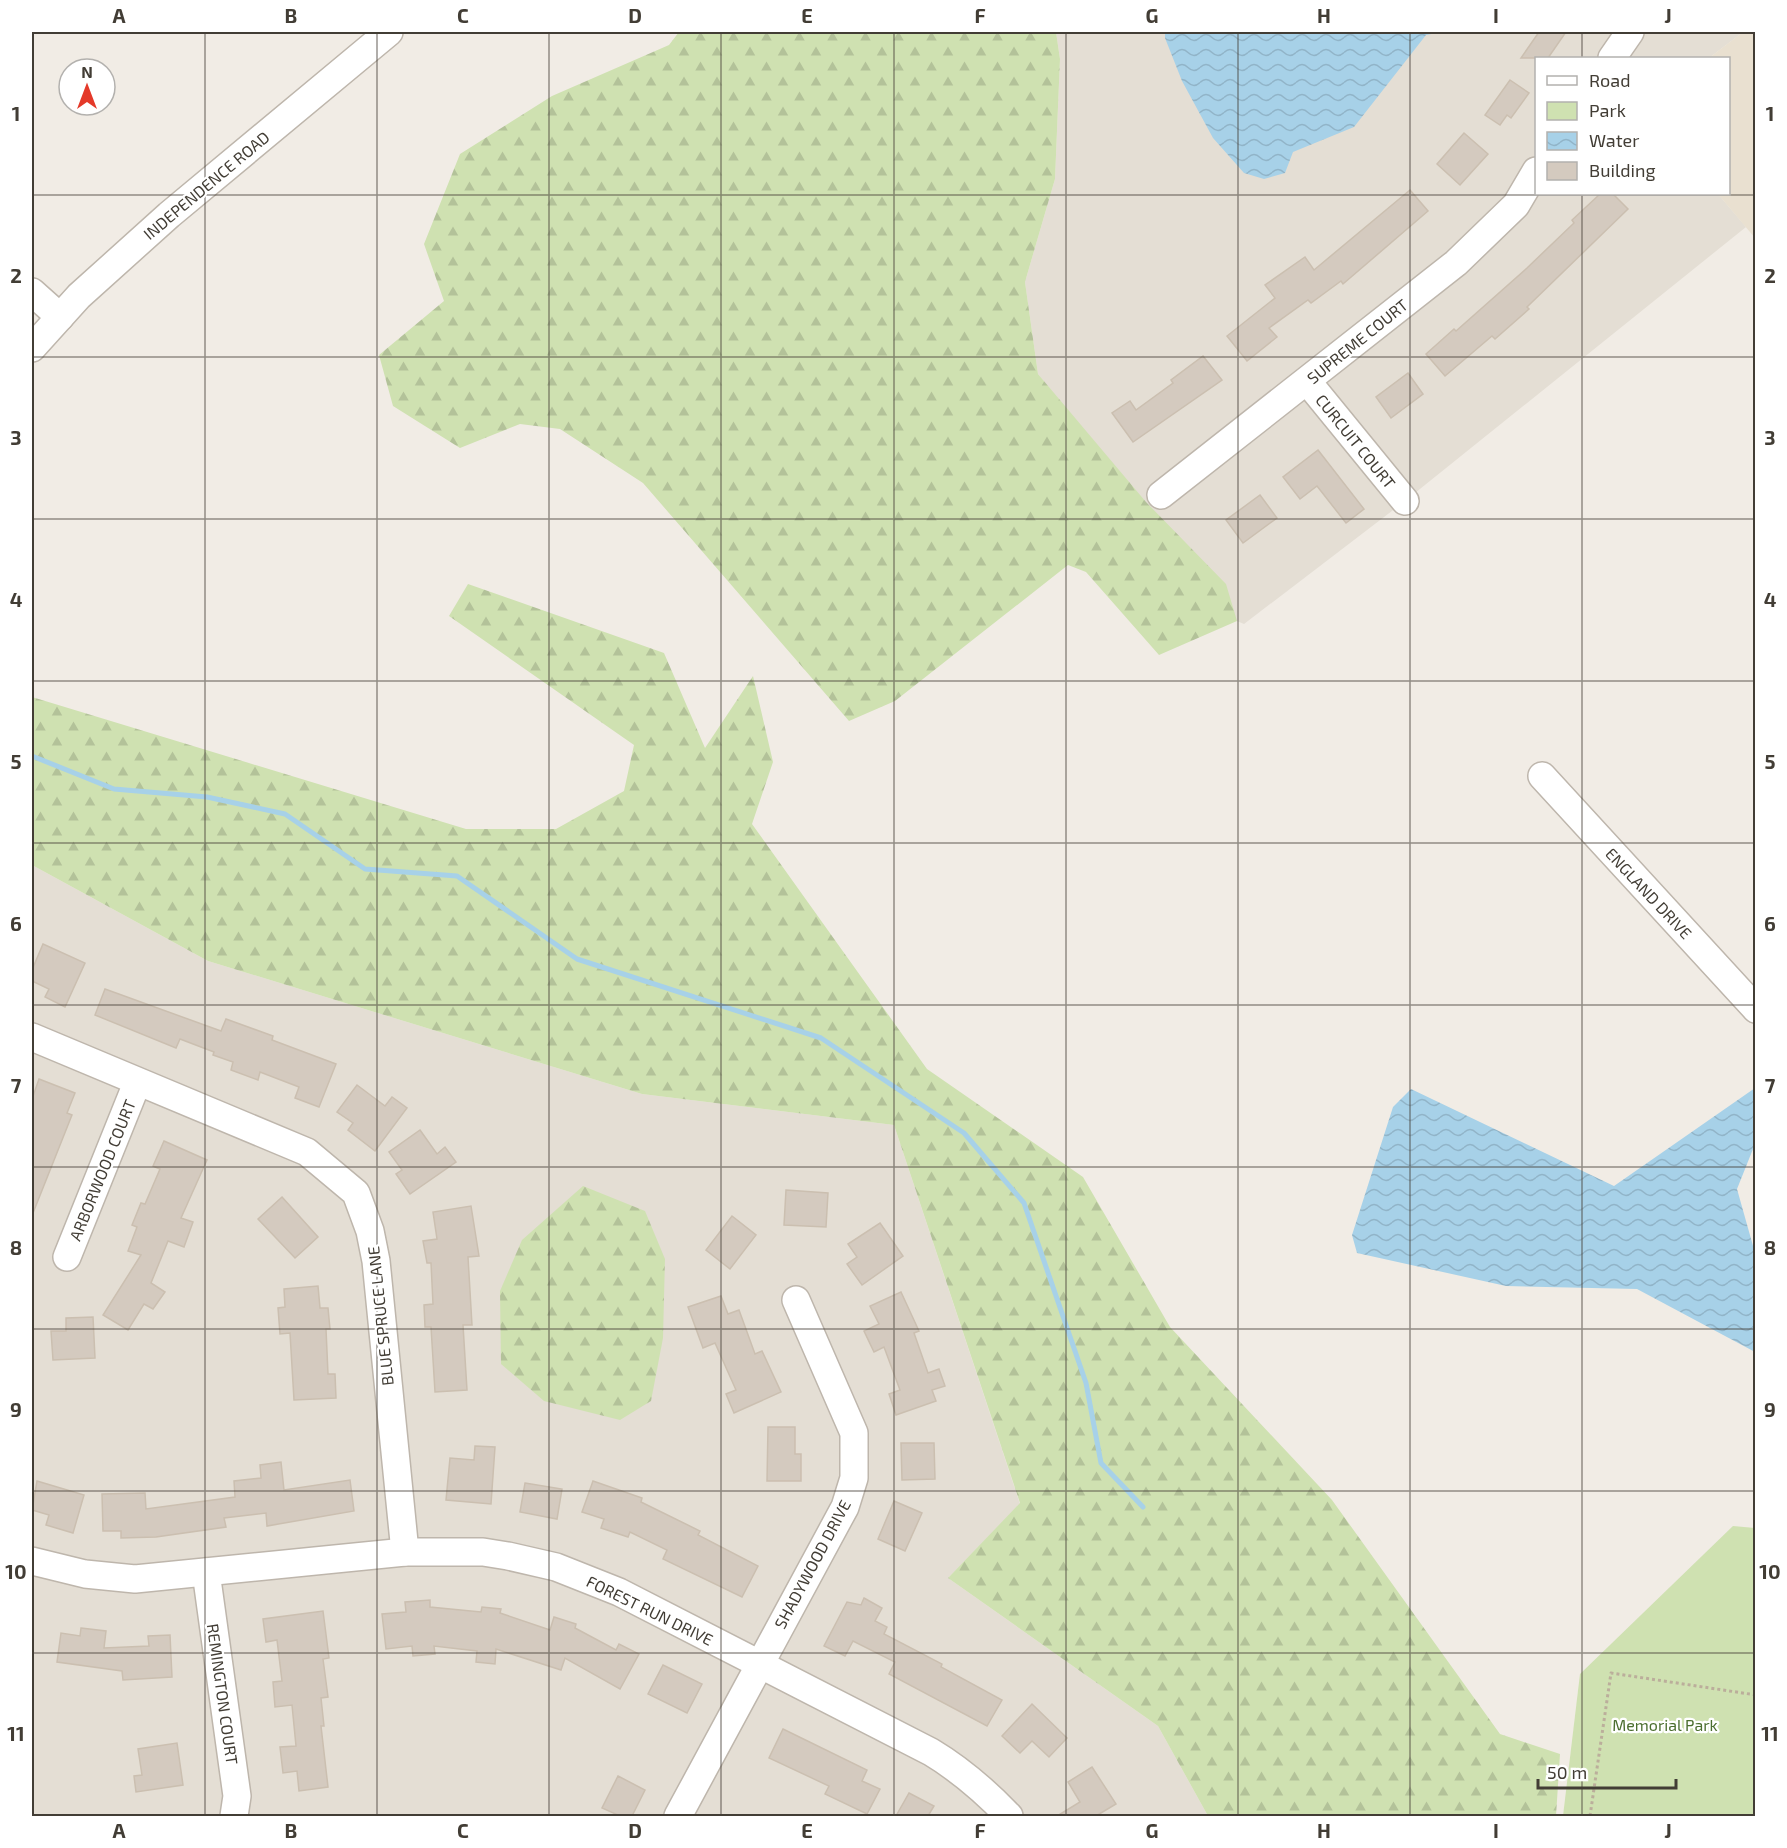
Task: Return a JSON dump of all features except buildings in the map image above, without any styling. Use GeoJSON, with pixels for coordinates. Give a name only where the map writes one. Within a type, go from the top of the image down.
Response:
{"type":"FeatureCollection","features":[{"type":"Feature","properties":{"kind":"street","name":"INDEPENDENCE ROAD"},"geometry":{"type":"LineString","coordinates":[[32,348],[79,296],[170,215],[389,32]]}},
{"type":"Feature","properties":{"kind":"street"},"geometry":{"type":"LineString","coordinates":[[1613,57],[1630,32]]}},
{"type":"Feature","properties":{"kind":"street","name":"SUPREME COURT"},"geometry":{"type":"LineString","coordinates":[[1161,495],[1456,262],[1516,205],[1535,173]]}},
{"type":"Feature","properties":{"kind":"street"},"geometry":{"type":"LineString","coordinates":[[32,292],[60,317]]}},
{"type":"Feature","properties":{"kind":"street","name":"CURCUIT COURT"},"geometry":{"type":"LineString","coordinates":[[1307,381],[1405,501]]}},
{"type":"Feature","properties":{"kind":"street","name":"ENGLAND DRIVE"},"geometry":{"type":"LineString","coordinates":[[1542,776],[1755,1009]]}},
{"type":"Feature","properties":{"kind":"street","name":"BLUE SPRUCE LANE"},"geometry":{"type":"LineString","coordinates":[[32,1037],[137,1083],[307,1152],[356,1193],[370,1231],[375,1261],[405,1552]]}},
{"type":"Feature","properties":{"kind":"street","name":"ARBORWOOD COURT"},"geometry":{"type":"LineString","coordinates":[[68,1257],[137,1083]]}},
{"type":"Feature","properties":{"kind":"street","name":"SHADYWOOD DRIVE"},"geometry":{"type":"LineString","coordinates":[[678,1816],[844,1507],[854,1478],[854,1433],[796,1300]]}},
{"type":"Feature","properties":{"kind":"street","name":"FOREST RUN DRIVE"},"geometry":{"type":"LineString","coordinates":[[32,1561],[110,1578],[135,1579],[405,1552],[483,1552],[556,1567],[619,1592],[956,1767],[986,1791],[1009,1816]]}},
{"type":"Feature","properties":{"kind":"street","name":"REMINGTON COURT"},"geometry":{"type":"LineString","coordinates":[[206,1572],[237,1796],[234,1816]]}},
{"type":"Feature","properties":{"kind":"path"},"geometry":{"type":"LineString","coordinates":[[1590,1816],[1611,1673],[1755,1695]]}},
{"type":"Feature","properties":{"kind":"shaded area"},"geometry":{"type":"Polygon","coordinates":[[[1056,32],[1743,32],[1710,57],[1535,57],[1535,195],[1719,195],[1746,227],[1405,501],[1244,624],[1237,621],[1038,374],[1025,282],[1055,179],[1060,59],[1056,32]]]}},
{"type":"Feature","properties":{"kind":"shaded area"},"geometry":{"type":"Polygon","coordinates":[[[1743,32],[1755,32],[1755,238],[1719,195],[1730,195],[1730,57],[1710,57],[1743,32]]]}},
{"type":"Feature","properties":{"kind":"shaded area"},"geometry":{"type":"Polygon","coordinates":[[[32,865],[208,961],[642,1094],[894,1125],[1020,1504],[948,1578],[1158,1726],[1208,1816],[32,1816],[32,865]]]}},
{"type":"Feature","properties":{"kind":"green space"},"geometry":{"type":"Polygon","coordinates":[[[679,32],[1056,32],[1060,59],[1055,179],[1025,282],[1038,374],[1146,502],[1226,584],[1237,621],[1159,655],[1086,572],[1068,565],[895,701],[849,721],[643,483],[560,429],[520,424],[460,448],[393,406],[379,355],[444,301],[424,244],[460,154],[552,96],[669,45],[679,32]]]}},
{"type":"Feature","properties":{"kind":"green space"},"geometry":{"type":"Polygon","coordinates":[[[468,584],[664,653],[705,748],[753,676],[773,762],[752,824],[927,1069],[1083,1177],[1170,1327],[1332,1500],[1500,1734],[1560,1754],[1556,1816],[1208,1816],[1158,1726],[948,1578],[1020,1503],[894,1125],[642,1094],[208,961],[32,865],[32,697],[466,829],[556,829],[624,791],[634,745],[449,616],[468,584]]]}},
{"type":"Feature","properties":{"kind":"green space"},"geometry":{"type":"Polygon","coordinates":[[[583,1186],[645,1211],[665,1259],[663,1338],[651,1401],[620,1420],[544,1401],[501,1364],[500,1291],[522,1240],[583,1186]]]}},
{"type":"Feature","properties":{"kind":"green space","name":"Memorial Park"},"geometry":{"type":"Polygon","coordinates":[[[1733,1526],[1755,1528],[1755,1816],[1563,1816],[1580,1674],[1733,1526]]]}},
{"type":"Feature","properties":{"kind":"water"},"geometry":{"type":"Polygon","coordinates":[[[1165,32],[1443,32],[1426,35],[1354,127],[1293,152],[1285,173],[1264,179],[1244,173],[1213,138],[1182,81],[1165,38],[1165,32]]]}},
{"type":"Feature","properties":{"kind":"water"},"geometry":{"type":"Polygon","coordinates":[[[1755,1088],[1755,1144],[1737,1189],[1755,1253],[1755,1352],[1637,1289],[1506,1286],[1357,1253],[1352,1235],[1393,1107],[1411,1089],[1614,1186],[1755,1088]]]}},
{"type":"Feature","properties":{"kind":"waterway"},"geometry":{"type":"LineString","coordinates":[[32,756],[114,789],[207,797],[285,814],[365,869],[457,876],[577,959],[821,1038],[964,1133],[1024,1203],[1086,1383],[1101,1463],[1143,1507]]}}]}
